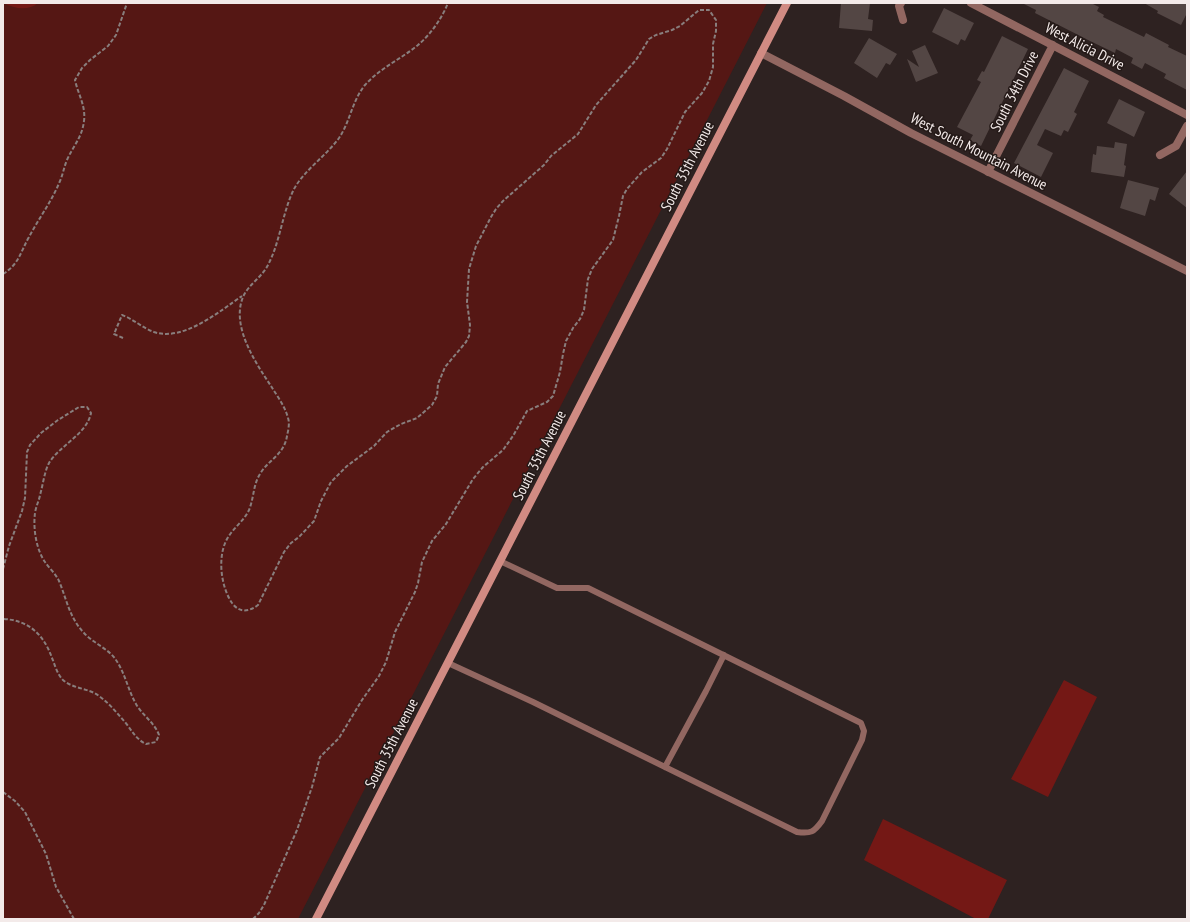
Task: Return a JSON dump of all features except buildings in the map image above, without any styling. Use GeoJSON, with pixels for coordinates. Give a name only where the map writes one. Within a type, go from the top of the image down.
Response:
{"type":"FeatureCollection","features":[{"type":"Feature","properties":{"kind":"main road","name":"South 35th Avenue"},"geometry":{"type":"LineString","coordinates":[[316,919],[787,3]]}},
{"type":"Feature","properties":{"kind":"street"},"geometry":{"type":"LineString","coordinates":[[900,3],[899,6],[903,20]]}},
{"type":"Feature","properties":{"kind":"street","name":"West Alicia Drive"},"geometry":{"type":"LineString","coordinates":[[971,3],[1187,115]]}},
{"type":"Feature","properties":{"kind":"street","name":"South 34th Drive"},"geometry":{"type":"LineString","coordinates":[[988,172],[1053,45]]}},
{"type":"Feature","properties":{"kind":"street","name":"West South Mountain Avenue"},"geometry":{"type":"LineString","coordinates":[[760,53],[844,96],[911,133],[1187,271]]}},
{"type":"Feature","properties":{"kind":"street"},"geometry":{"type":"LineString","coordinates":[[1160,155],[1176,146],[1187,126]]}},
{"type":"Feature","properties":{"kind":"lane"},"geometry":{"type":"LineString","coordinates":[[448,662],[533,702],[797,832],[806,833],[816,830],[822,821],[862,740],[864,731],[861,723],[588,588],[557,588],[500,561]]}},
{"type":"Feature","properties":{"kind":"lane"},"geometry":{"type":"LineString","coordinates":[[665,767],[724,655]]}},
{"type":"Feature","properties":{"kind":"path"},"geometry":{"type":"LineString","coordinates":[[3,274],[10,270],[17,262],[52,197],[67,159],[78,142],[84,121],[85,111],[83,100],[75,80],[82,68],[108,46],[116,35],[127,3]]}},
{"type":"Feature","properties":{"kind":"path"},"geometry":{"type":"LineString","coordinates":[[123,338],[114,334],[122,315],[162,334],[181,332],[202,323],[243,296],[268,265],[294,189],[339,138],[349,121],[355,102],[364,86],[377,74],[419,44],[440,19],[448,3]]}},
{"type":"Feature","properties":{"kind":"path"},"geometry":{"type":"LineString","coordinates":[[243,296],[240,308],[244,339],[279,398],[289,420],[287,439],[282,451],[265,467],[259,476],[250,508],[226,541],[223,552],[222,575],[227,592],[232,603],[237,609],[245,611],[252,610],[258,605],[284,552],[291,543],[314,521],[321,501],[331,482],[347,466],[374,446],[387,432],[401,424],[417,418],[432,405],[445,367],[466,342],[469,336],[470,326],[467,302],[469,269],[476,246],[490,217],[496,209],[544,165],[551,156],[578,134],[596,105],[636,60],[649,39],[680,26],[699,10],[709,10],[716,20],[716,31],[713,44],[713,67],[708,81],[702,93],[685,112],[661,158],[642,172],[627,189],[623,196],[612,240],[592,269],[588,278],[584,310],[566,341],[559,378],[553,396],[547,402],[527,411],[503,450],[482,467],[464,492],[449,519],[432,541],[422,562],[415,592],[395,632],[386,662],[379,676],[362,700],[339,738],[320,757],[312,787],[297,830],[264,905],[259,914],[253,919]]}},
{"type":"Feature","properties":{"kind":"path"},"geometry":{"type":"LineString","coordinates":[[3,569],[9,546],[22,512],[25,498],[27,452],[30,445],[40,433],[58,420],[79,407],[87,407],[91,413],[90,420],[86,426],[49,463],[45,473],[34,520],[37,544],[40,554],[59,580],[66,602],[76,623],[92,641],[112,654],[117,661],[135,703],[141,713],[157,730],[159,735],[156,742],[146,744],[136,737],[115,710],[97,694],[64,681],[56,668],[45,642],[34,630],[18,621],[3,618]]}},
{"type":"Feature","properties":{"kind":"path"},"geometry":{"type":"LineString","coordinates":[[3,792],[15,801],[24,812],[46,854],[56,887],[74,919]]}},
{"type":"Feature","properties":{"kind":"shaded area"},"geometry":{"type":"Polygon","coordinates":[[[3,3],[767,3],[298,919],[3,919],[3,3]]]}},
{"type":"Feature","properties":{"kind":"shaded area"},"geometry":{"type":"Polygon","coordinates":[[[4,3],[38,3],[34,6],[21,8],[12,7],[4,3]]]}},
{"type":"Feature","properties":{"kind":"shaded area"},"geometry":{"type":"Polygon","coordinates":[[[1064,680],[1097,697],[1048,797],[1011,779],[1064,680]]]}},
{"type":"Feature","properties":{"kind":"shaded area"},"geometry":{"type":"Polygon","coordinates":[[[883,819],[1007,880],[988,919],[976,919],[864,860],[883,819]]]}}]}
